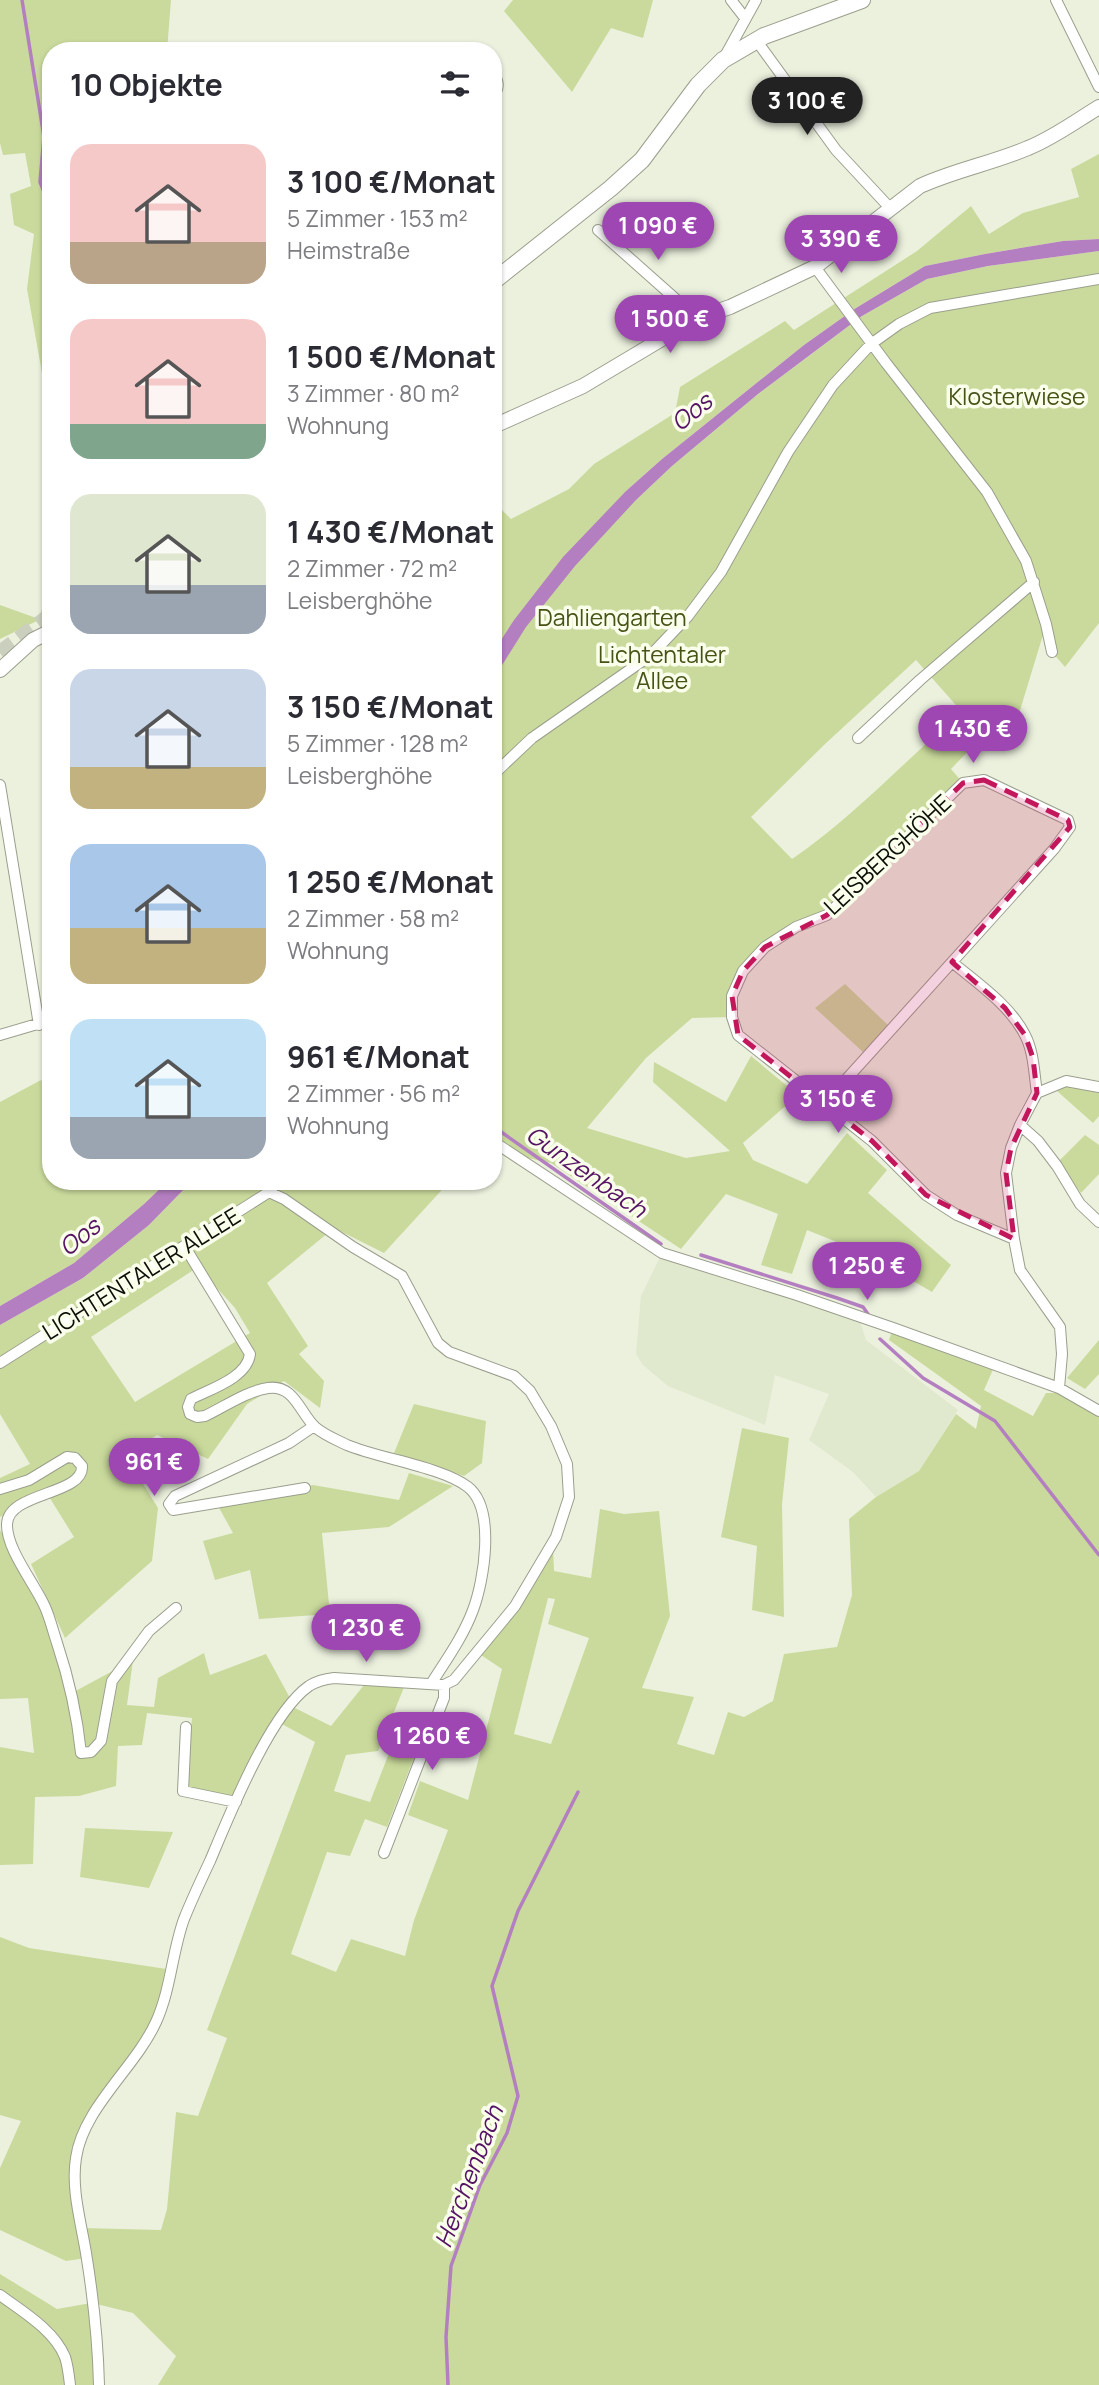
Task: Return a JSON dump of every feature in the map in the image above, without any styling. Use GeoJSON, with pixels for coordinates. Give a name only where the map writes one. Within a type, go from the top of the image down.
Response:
{"type":"FeatureCollection","features":[{"type":"Feature","properties":{"kind":"main road"},"geometry":{"type":"LineString","coordinates":[[502,275],[642,160],[698,85],[723,60],[756,40],[862,0]]}},
{"type":"Feature","properties":{"kind":"main road"},"geometry":{"type":"LineString","coordinates":[[502,422],[583,386],[696,318],[730,307],[815,267],[919,186],[939,177],[989,164],[1031,147],[1099,107]]}},
{"type":"Feature","properties":{"kind":"main road"},"geometry":{"type":"LineString","coordinates":[[0,670],[42,631]]}},
{"type":"Feature","properties":{"kind":"main road"},"geometry":{"type":"LineString","coordinates":[[33,640],[42,636]]}},
{"type":"Feature","properties":{"kind":"street"},"geometry":{"type":"LineString","coordinates":[[731,0],[745,18]]}},
{"type":"Feature","properties":{"kind":"street"},"geometry":{"type":"LineString","coordinates":[[723,60],[756,0]]}},
{"type":"Feature","properties":{"kind":"street"},"geometry":{"type":"LineString","coordinates":[[1056,0],[1099,87]]}},
{"type":"Feature","properties":{"kind":"street"},"geometry":{"type":"LineString","coordinates":[[756,40],[836,150],[890,208]]}},
{"type":"Feature","properties":{"kind":"street"},"geometry":{"type":"LineString","coordinates":[[598,230],[696,318]]}},
{"type":"Feature","properties":{"kind":"street"},"geometry":{"type":"LineString","coordinates":[[815,267],[986,492],[1024,556],[1034,582],[1052,652]]}},
{"type":"Feature","properties":{"kind":"street"},"geometry":{"type":"LineString","coordinates":[[502,766],[532,738],[651,655],[688,616],[722,572],[788,452],[833,385],[871,344],[899,324],[930,308],[1099,279]]}},
{"type":"Feature","properties":{"kind":"street"},"geometry":{"type":"LineString","coordinates":[[858,738],[920,680],[1034,582]]}},
{"type":"Feature","properties":{"kind":"street","name":"LEISBERGHÖHE"},"geometry":{"type":"LineString","coordinates":[[824,1104],[1073,827],[1068,820],[984,780],[963,783],[827,915],[796,927],[765,947],[743,971],[733,996],[732,1017],[738,1035],[824,1104],[872,1141],[926,1195],[957,1215],[1014,1239]]}},
{"type":"Feature","properties":{"kind":"street"},"geometry":{"type":"LineString","coordinates":[[0,785],[39,1025]]}},
{"type":"Feature","properties":{"kind":"street"},"geometry":{"type":"LineString","coordinates":[[952,962],[1005,1008],[1025,1035],[1033,1058],[1037,1093],[1011,1147],[1006,1173],[1020,1270],[1059,1327],[1062,1354],[1059,1388]]}},
{"type":"Feature","properties":{"kind":"street"},"geometry":{"type":"LineString","coordinates":[[0,1035],[42,1024]]}},
{"type":"Feature","properties":{"kind":"street"},"geometry":{"type":"LineString","coordinates":[[1037,1093],[1066,1081],[1099,1087]]}},
{"type":"Feature","properties":{"kind":"street"},"geometry":{"type":"LineString","coordinates":[[1020,1125],[1038,1141],[1080,1204],[1099,1222]]}},
{"type":"Feature","properties":{"kind":"street"},"geometry":{"type":"LineString","coordinates":[[502,1147],[662,1253],[835,1307],[1059,1388],[1099,1411]]}},
{"type":"Feature","properties":{"kind":"street"},"geometry":{"type":"LineString","coordinates":[[99,2385],[98,2350],[75,2188],[76,2155],[88,2123],[143,2045],[157,2020],[173,1970],[184,1920],[236,1802],[278,1722],[308,1687],[323,1679],[444,1685],[454,1680],[509,1615],[556,1537],[569,1497],[567,1464],[551,1426],[530,1391],[514,1376],[449,1352],[438,1343],[402,1276],[269,1192]]}},
{"type":"Feature","properties":{"kind":"street","name":"LICHTENTALER ALLEE"},"geometry":{"type":"LineString","coordinates":[[0,1363],[269,1192]]}},
{"type":"Feature","properties":{"kind":"street"},"geometry":{"type":"LineString","coordinates":[[185,1247],[250,1354],[242,1371],[191,1399],[188,1411],[193,1416],[205,1416],[258,1391],[276,1388],[298,1402],[314,1426],[356,1448],[457,1481],[477,1496],[485,1529],[485,1547],[475,1606],[457,1644],[431,1684]]}},
{"type":"Feature","properties":{"kind":"street"},"geometry":{"type":"LineString","coordinates":[[305,1488],[173,1510],[169,1504],[175,1496],[289,1443],[314,1426]]}},
{"type":"Feature","properties":{"kind":"street"},"geometry":{"type":"LineString","coordinates":[[0,1489],[29,1480],[67,1457],[78,1460],[82,1466],[82,1474],[78,1480],[47,1492],[15,1510],[9,1516],[7,1524],[16,1554],[46,1608],[68,1675],[81,1753],[90,1752],[101,1741],[112,1681],[149,1631],[176,1608]]}},
{"type":"Feature","properties":{"kind":"street"},"geometry":{"type":"LineString","coordinates":[[384,1853],[444,1698],[444,1685]]}},
{"type":"Feature","properties":{"kind":"street"},"geometry":{"type":"LineString","coordinates":[[187,1727],[183,1791],[236,1802]]}},
{"type":"Feature","properties":{"kind":"street"},"geometry":{"type":"LineString","coordinates":[[0,2295],[43,2328],[58,2345],[65,2357],[70,2385]]}},
{"type":"Feature","properties":{"kind":"highlighted area"},"geometry":{"type":"Polygon","coordinates":[[[984,780],[1068,820],[1070,827],[952,962],[1005,1008],[1025,1035],[1033,1058],[1037,1093],[1011,1148],[1006,1173],[1014,1239],[926,1195],[872,1141],[738,1035],[732,996],[743,971],[765,947],[827,915],[963,783],[984,780]]]}},
{"type":"Feature","properties":{"kind":"shaded area"},"geometry":{"type":"Polygon","coordinates":[[[1099,239],[1099,251],[988,266],[927,279],[862,316],[758,394],[672,466],[635,501],[575,566],[526,627],[502,665],[502,639],[563,557],[626,491],[662,459],[804,345],[856,308],[925,266],[1063,241],[1099,239]]]}},
{"type":"Feature","properties":{"kind":"shaded area"},"geometry":{"type":"Polygon","coordinates":[[[159,1190],[183,1190],[149,1225],[83,1278],[0,1325],[0,1306],[74,1263],[159,1190]]]}},
{"type":"Feature","properties":{"kind":"shaded area"},"geometry":{"type":"Polygon","coordinates":[[[662,1253],[858,1315],[866,1340],[958,1410],[919,1471],[876,1497],[853,1472],[809,1440],[829,1394],[775,1375],[765,1425],[668,1386],[643,1365],[636,1354],[641,1296],[662,1253]]]}},
{"type":"Feature","properties":{"kind":"green space"},"geometry":{"type":"Polygon","coordinates":[[[0,0],[171,0],[168,42],[42,42],[42,373],[27,289],[34,234],[14,225],[10,194],[31,186],[25,153],[3,155],[0,143],[0,0]]]}},
{"type":"Feature","properties":{"kind":"green space"},"geometry":{"type":"Polygon","coordinates":[[[513,0],[653,0],[643,38],[611,28],[572,92],[504,11],[513,0]]]}},
{"type":"Feature","properties":{"kind":"green space","name":"Lichtentaler Allee"},"geometry":{"type":"Polygon","coordinates":[[[1099,154],[1099,239],[1063,241],[925,266],[856,308],[804,345],[626,491],[635,501],[672,466],[758,394],[862,316],[927,279],[988,266],[1099,251],[1099,623],[1065,667],[1052,652],[1046,625],[1014,730],[995,723],[951,769],[963,783],[827,915],[796,927],[743,971],[732,1017],[692,1018],[646,1058],[587,1128],[686,1158],[730,1151],[653,1082],[654,1062],[726,1102],[751,1056],[798,1095],[743,1143],[753,1160],[807,1184],[847,1133],[887,1170],[868,1193],[951,1265],[932,1292],[867,1254],[807,1230],[792,1274],[761,1265],[778,1214],[726,1194],[681,1249],[551,1163],[502,1154],[502,510],[511,519],[569,489],[594,464],[675,413],[680,387],[785,321],[794,330],[917,251],[971,206],[989,234],[1023,213],[1079,197],[1071,169],[1099,154]],[[916,660],[751,817],[792,859],[858,807],[962,712],[916,660]]]}},
{"type":"Feature","properties":{"kind":"green space"},"geometry":{"type":"Polygon","coordinates":[[[0,605],[39,619],[42,609],[42,618],[39,620],[0,639],[0,605]]]}},
{"type":"Feature","properties":{"kind":"green space"},"geometry":{"type":"Polygon","coordinates":[[[845,984],[888,1025],[863,1052],[815,1008],[845,984]]]}},
{"type":"Feature","properties":{"kind":"green space"},"geometry":{"type":"Polygon","coordinates":[[[42,1081],[42,1190],[159,1190],[74,1263],[0,1306],[0,1102],[42,1081]]]}},
{"type":"Feature","properties":{"kind":"green space"},"geometry":{"type":"Polygon","coordinates":[[[1068,1085],[1099,1093],[1099,1116],[1093,1123],[1057,1091],[1068,1085]]]}},
{"type":"Feature","properties":{"kind":"green space"},"geometry":{"type":"Polygon","coordinates":[[[1085,1135],[1099,1145],[1099,1174],[1081,1193],[1058,1162],[1085,1135]]]}},
{"type":"Feature","properties":{"kind":"green space"},"geometry":{"type":"Polygon","coordinates":[[[183,1190],[442,1190],[384,1253],[334,1228],[267,1283],[308,1346],[299,1354],[324,1381],[320,1408],[284,1381],[247,1404],[208,1459],[157,1435],[125,1455],[158,1508],[152,1561],[65,1638],[31,1564],[74,1537],[48,1495],[0,1517],[0,1478],[30,1464],[0,1414],[0,1325],[83,1278],[149,1225],[183,1190]],[[198,1267],[91,1337],[135,1402],[250,1333],[235,1308],[198,1267]]]}},
{"type":"Feature","properties":{"kind":"green space"},"geometry":{"type":"Polygon","coordinates":[[[893,1328],[995,1365],[984,1390],[1033,1416],[1046,1393],[1067,1393],[1099,1411],[1099,2385],[158,2385],[176,2356],[133,2313],[92,2303],[99,2385],[0,2385],[0,2274],[57,2309],[91,2303],[86,2258],[66,2261],[0,2230],[0,2168],[21,2121],[0,2115],[0,1937],[29,1948],[173,1970],[157,2020],[96,2111],[76,2155],[82,2228],[161,2230],[167,2209],[176,2112],[198,2116],[227,2038],[207,2030],[315,1742],[280,1723],[293,1707],[331,1726],[364,1685],[405,1685],[378,1751],[346,1755],[334,1791],[370,1802],[391,1748],[415,1755],[387,1827],[365,1819],[350,1856],[327,1852],[291,1954],[336,1972],[351,1939],[405,1956],[414,1920],[448,1830],[408,1815],[420,1781],[468,1800],[502,1669],[481,1655],[553,1548],[554,1571],[591,1578],[600,1509],[624,1514],[659,1511],[670,1616],[642,1688],[694,1697],[677,1744],[714,1755],[728,1712],[744,1717],[773,1701],[784,1654],[837,1647],[852,1595],[849,1519],[876,1497],[919,1471],[956,1414],[976,1429],[981,1406],[889,1340],[893,1328]],[[548,1598],[514,1734],[551,1744],[589,1638],[548,1624],[555,1599],[548,1598]]]}},
{"type":"Feature","properties":{"kind":"green space"},"geometry":{"type":"Polygon","coordinates":[[[1099,1340],[1099,1374],[1085,1389],[1067,1378],[1099,1340]]]}},
{"type":"Feature","properties":{"kind":"green space"},"geometry":{"type":"Polygon","coordinates":[[[414,1404],[486,1421],[482,1463],[464,1476],[394,1453],[414,1404]]]}},
{"type":"Feature","properties":{"kind":"green space"},"geometry":{"type":"Polygon","coordinates":[[[742,1428],[789,1438],[782,1504],[784,1617],[752,1610],[757,1546],[721,1537],[742,1428]]]}},
{"type":"Feature","properties":{"kind":"green space"},"geometry":{"type":"Polygon","coordinates":[[[409,1473],[453,1486],[389,1527],[322,1533],[330,1614],[259,1619],[250,1570],[215,1580],[203,1541],[233,1533],[218,1506],[313,1485],[399,1500],[409,1473]]]}},
{"type":"Feature","properties":{"kind":"green space"},"geometry":{"type":"Polygon","coordinates":[[[0,1530],[43,1609],[70,1694],[133,1660],[127,1705],[154,1707],[158,1678],[204,1653],[210,1675],[266,1654],[290,1698],[233,1800],[185,1789],[192,1718],[147,1713],[142,1745],[118,1746],[116,1786],[79,1796],[35,1797],[33,1864],[0,1865],[0,1747],[34,1753],[28,1698],[0,1699],[0,1530]]]}},
{"type":"Feature","properties":{"kind":"green space"},"geometry":{"type":"Polygon","coordinates":[[[85,1828],[173,1832],[149,1888],[80,1877],[85,1828]]]}},
{"type":"Feature","properties":{"kind":"waterway"},"geometry":{"type":"LineString","coordinates":[[22,0],[42,125]]}},
{"type":"Feature","properties":{"kind":"waterway"},"geometry":{"type":"LineString","coordinates":[[42,160],[42,187]]}},
{"type":"Feature","properties":{"kind":"waterway","name":"Gunzenbach"},"geometry":{"type":"LineString","coordinates":[[502,1133],[661,1244]]}},
{"type":"Feature","properties":{"kind":"waterway","name":"Gunzenbach"},"geometry":{"type":"LineString","coordinates":[[701,1255],[863,1307],[868,1314]]}},
{"type":"Feature","properties":{"kind":"waterway","name":"Gunzenbach"},"geometry":{"type":"LineString","coordinates":[[880,1339],[923,1378],[995,1421],[1099,1555]]}},
{"type":"Feature","properties":{"kind":"waterway","name":"Herchenbach"},"geometry":{"type":"LineString","coordinates":[[448,2385],[446,2337],[451,2266],[480,2185],[507,2133],[518,2096],[492,1986],[518,1911],[578,1792]]}},
{"type":"Feature","properties":{"kind":"tunnel"},"geometry":{"type":"LineString","coordinates":[[0,653],[42,622]]}},
{"type":"Feature","properties":{"kind":"park label","name":"Klosterwiese"},"geometry":{"type":"Point","coordinates":[1017,396]}},
{"type":"Feature","properties":{"kind":"park label","name":"Dahliengarten"},"geometry":{"type":"Point","coordinates":[612,617]}},
{"type":"Feature","properties":{"kind":"water label","name":"Oos"},"geometry":{"type":"Point","coordinates":[691,411]}},
{"type":"Feature","properties":{"kind":"water label","name":"Oos"},"geometry":{"type":"Point","coordinates":[79,1236]}}]}
